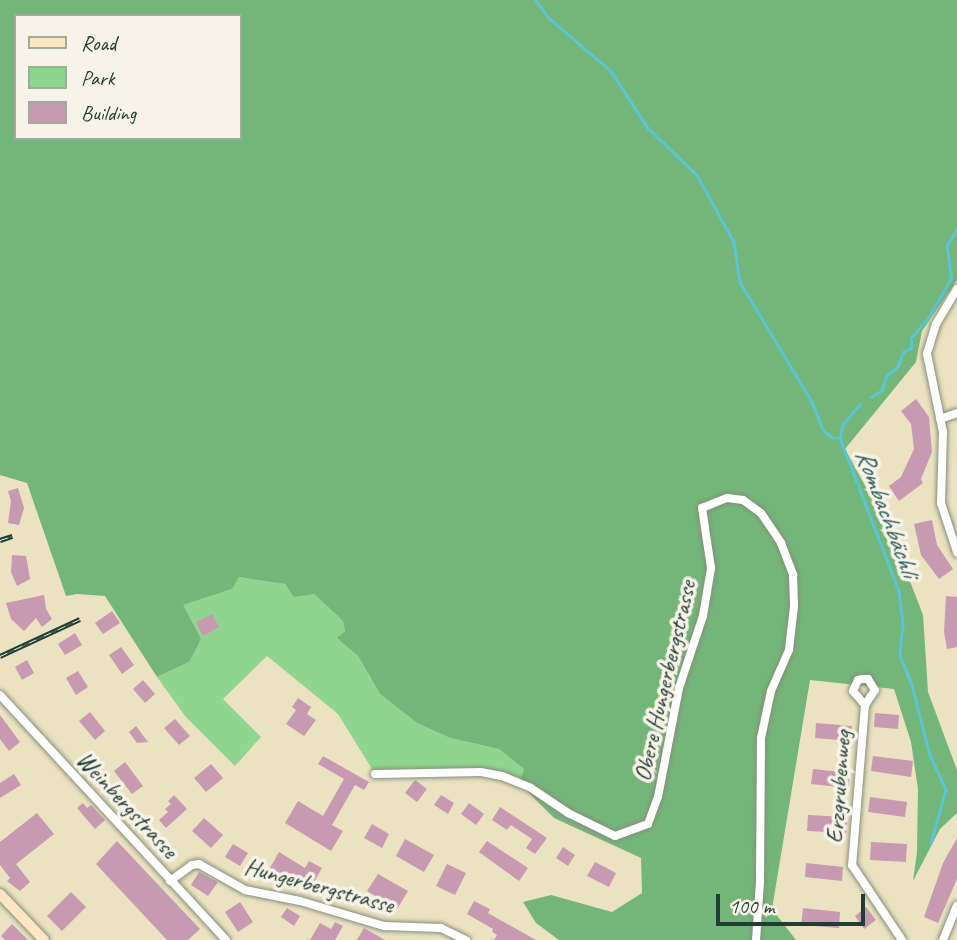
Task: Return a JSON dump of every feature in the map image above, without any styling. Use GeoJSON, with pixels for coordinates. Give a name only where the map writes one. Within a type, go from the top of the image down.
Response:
{"type":"FeatureCollection","features":[{"type":"Feature","properties":{"kind":"main road"},"geometry":{"type":"LineString","coordinates":[[0,894],[44,940]]}},
{"type":"Feature","properties":{"kind":"street"},"geometry":{"type":"LineString","coordinates":[[957,289],[936,324],[927,354],[944,447],[941,503],[957,552]]}},
{"type":"Feature","properties":{"kind":"street"},"geometry":{"type":"LineString","coordinates":[[940,419],[957,413]]}},
{"type":"Feature","properties":{"kind":"street","name":"Obere Hungerbergstrasse"},"geometry":{"type":"LineString","coordinates":[[375,774],[455,771],[492,774],[531,788],[568,813],[615,836],[648,824],[658,797],[679,688],[704,616],[711,568],[702,508],[727,498],[743,500],[761,513],[781,543],[793,575],[794,606],[789,650],[771,691],[761,738],[760,882],[756,940]]}},
{"type":"Feature","properties":{"kind":"street","name":"Weinbergstrasse"},"geometry":{"type":"LineString","coordinates":[[0,695],[226,940]]}},
{"type":"Feature","properties":{"kind":"street","name":"Erzgrubenweg"},"geometry":{"type":"LineString","coordinates":[[864,705],[852,865],[902,940]]}},
{"type":"Feature","properties":{"kind":"street","name":"Hungerbergstrasse"},"geometry":{"type":"LineString","coordinates":[[170,881],[192,865],[199,864],[245,890],[300,901],[384,926],[441,928],[466,940]]}},
{"type":"Feature","properties":{"kind":"street"},"geometry":{"type":"LineString","coordinates":[[943,940],[957,906]]}},
{"type":"Feature","properties":{"kind":"green space"},"geometry":{"type":"Polygon","coordinates":[[[0,0],[957,0],[957,280],[922,331],[916,362],[845,449],[893,537],[923,615],[928,692],[957,770],[957,813],[940,829],[913,881],[917,852],[918,789],[911,742],[894,689],[810,680],[772,909],[796,940],[559,940],[536,923],[523,902],[551,895],[612,912],[642,893],[641,858],[554,818],[519,783],[524,769],[499,749],[450,738],[417,723],[380,694],[358,656],[337,638],[345,631],[343,621],[314,594],[294,597],[285,584],[239,577],[232,589],[183,605],[201,639],[189,662],[157,677],[105,596],[66,596],[27,483],[0,475],[0,0]]]}},
{"type":"Feature","properties":{"kind":"green space"},"geometry":{"type":"Polygon","coordinates":[[[239,577],[274,581],[314,594],[343,621],[345,631],[338,638],[358,656],[380,694],[417,723],[450,738],[499,749],[524,769],[519,783],[502,776],[375,774],[338,714],[267,656],[223,699],[261,737],[235,766],[185,716],[157,677],[189,662],[182,605],[231,589],[239,577]]]}},
{"type":"Feature","properties":{"kind":"building"},"geometry":{"type":"Polygon","coordinates":[[[916,399],[929,417],[932,452],[921,479],[923,483],[899,501],[889,486],[901,477],[914,449],[911,424],[901,411],[916,399]]]}},
{"type":"Feature","properties":{"kind":"building"},"geometry":{"type":"Polygon","coordinates":[[[18,488],[24,508],[19,525],[8,523],[11,501],[8,491],[18,488]]]}},
{"type":"Feature","properties":{"kind":"building"},"geometry":{"type":"Polygon","coordinates":[[[932,520],[937,545],[953,569],[939,579],[921,555],[914,524],[932,520]]]}},
{"type":"Feature","properties":{"kind":"building"},"geometry":{"type":"Polygon","coordinates":[[[12,555],[26,556],[30,579],[17,586],[11,572],[12,555]]]}},
{"type":"Feature","properties":{"kind":"building"},"geometry":{"type":"Polygon","coordinates":[[[44,595],[46,609],[52,619],[42,627],[36,618],[24,631],[11,619],[6,603],[44,595]]]}},
{"type":"Feature","properties":{"kind":"building"},"geometry":{"type":"Polygon","coordinates":[[[946,596],[957,597],[957,647],[947,649],[944,632],[946,596]]]}},
{"type":"Feature","properties":{"kind":"building"},"geometry":{"type":"Polygon","coordinates":[[[112,611],[120,623],[103,634],[95,623],[112,611]]]}},
{"type":"Feature","properties":{"kind":"building"},"geometry":{"type":"Polygon","coordinates":[[[212,614],[219,627],[203,636],[196,622],[212,614]]]}},
{"type":"Feature","properties":{"kind":"building"},"geometry":{"type":"Polygon","coordinates":[[[75,633],[82,645],[65,655],[58,644],[75,633]]]}},
{"type":"Feature","properties":{"kind":"building"},"geometry":{"type":"Polygon","coordinates":[[[121,647],[134,665],[122,674],[109,655],[121,647]]]}},
{"type":"Feature","properties":{"kind":"building"},"geometry":{"type":"Polygon","coordinates":[[[27,660],[34,673],[22,680],[15,667],[27,660]]]}},
{"type":"Feature","properties":{"kind":"building"},"geometry":{"type":"Polygon","coordinates":[[[78,671],[88,687],[76,695],[66,678],[78,671]]]}},
{"type":"Feature","properties":{"kind":"building"},"geometry":{"type":"Polygon","coordinates":[[[143,680],[155,694],[145,703],[133,689],[143,680]]]}},
{"type":"Feature","properties":{"kind":"building"},"geometry":{"type":"Polygon","coordinates":[[[298,698],[311,707],[307,714],[316,720],[304,736],[286,724],[296,710],[292,707],[298,698]]]}},
{"type":"Feature","properties":{"kind":"building"},"geometry":{"type":"Polygon","coordinates":[[[90,712],[105,731],[95,740],[79,721],[90,712]]]}},
{"type":"Feature","properties":{"kind":"building"},"geometry":{"type":"Polygon","coordinates":[[[875,713],[899,715],[898,729],[874,727],[875,713]]]}},
{"type":"Feature","properties":{"kind":"building"},"geometry":{"type":"Polygon","coordinates":[[[0,715],[20,742],[9,751],[0,739],[0,715]]]}},
{"type":"Feature","properties":{"kind":"building"},"geometry":{"type":"Polygon","coordinates":[[[175,719],[190,736],[179,745],[164,728],[175,719]]]}},
{"type":"Feature","properties":{"kind":"building"},"geometry":{"type":"Polygon","coordinates":[[[816,723],[852,726],[851,741],[815,738],[816,723]]]}},
{"type":"Feature","properties":{"kind":"building"},"geometry":{"type":"Polygon","coordinates":[[[136,726],[148,742],[137,743],[129,732],[136,726]]]}},
{"type":"Feature","properties":{"kind":"building"},"geometry":{"type":"Polygon","coordinates":[[[323,756],[369,782],[364,790],[355,785],[332,825],[343,831],[331,851],[285,823],[298,801],[323,816],[344,779],[318,764],[323,756]]]}},
{"type":"Feature","properties":{"kind":"building"},"geometry":{"type":"Polygon","coordinates":[[[873,756],[913,761],[911,777],[871,771],[873,756]]]}},
{"type":"Feature","properties":{"kind":"building"},"geometry":{"type":"Polygon","coordinates":[[[125,762],[143,786],[132,794],[114,771],[125,762]]]}},
{"type":"Feature","properties":{"kind":"building"},"geometry":{"type":"Polygon","coordinates":[[[211,764],[223,778],[206,792],[194,778],[211,764]]]}},
{"type":"Feature","properties":{"kind":"building"},"geometry":{"type":"Polygon","coordinates":[[[813,769],[850,773],[848,788],[811,784],[813,769]]]}},
{"type":"Feature","properties":{"kind":"building"},"geometry":{"type":"Polygon","coordinates":[[[14,774],[21,785],[0,798],[0,783],[14,774]]]}},
{"type":"Feature","properties":{"kind":"building"},"geometry":{"type":"Polygon","coordinates":[[[415,780],[427,789],[417,802],[405,793],[415,780]]]}},
{"type":"Feature","properties":{"kind":"building"},"geometry":{"type":"Polygon","coordinates":[[[174,795],[187,809],[166,828],[159,820],[168,812],[165,809],[171,804],[168,801],[174,795]]]}},
{"type":"Feature","properties":{"kind":"building"},"geometry":{"type":"Polygon","coordinates":[[[441,795],[454,803],[448,814],[434,805],[441,795]]]}},
{"type":"Feature","properties":{"kind":"building"},"geometry":{"type":"Polygon","coordinates":[[[870,797],[907,802],[905,817],[868,812],[870,797]]]}},
{"type":"Feature","properties":{"kind":"building"},"geometry":{"type":"Polygon","coordinates":[[[83,803],[87,808],[91,805],[105,820],[95,829],[77,808],[83,803]]]}},
{"type":"Feature","properties":{"kind":"building"},"geometry":{"type":"Polygon","coordinates":[[[469,803],[484,814],[476,825],[461,814],[469,803]]]}},
{"type":"Feature","properties":{"kind":"building"},"geometry":{"type":"Polygon","coordinates":[[[500,807],[547,838],[535,854],[526,848],[532,839],[511,825],[507,830],[492,820],[500,807]]]}},
{"type":"Feature","properties":{"kind":"building"},"geometry":{"type":"Polygon","coordinates":[[[37,813],[54,834],[16,864],[30,882],[20,891],[7,881],[10,878],[0,865],[0,842],[37,813]]]}},
{"type":"Feature","properties":{"kind":"building"},"geometry":{"type":"Polygon","coordinates":[[[808,815],[847,817],[846,833],[807,831],[808,815]]]}},
{"type":"Feature","properties":{"kind":"building"},"geometry":{"type":"Polygon","coordinates":[[[204,818],[223,835],[211,848],[192,831],[204,818]]]}},
{"type":"Feature","properties":{"kind":"building"},"geometry":{"type":"Polygon","coordinates":[[[372,824],[389,834],[382,848],[364,838],[372,824]]]}},
{"type":"Feature","properties":{"kind":"building"},"geometry":{"type":"Polygon","coordinates":[[[957,838],[957,879],[938,923],[924,917],[943,863],[957,838]]]}},
{"type":"Feature","properties":{"kind":"building"},"geometry":{"type":"Polygon","coordinates":[[[405,839],[434,855],[424,872],[396,856],[405,839]]]}},
{"type":"Feature","properties":{"kind":"building"},"geometry":{"type":"Polygon","coordinates":[[[117,841],[200,929],[188,940],[167,940],[96,864],[117,841]]]}},
{"type":"Feature","properties":{"kind":"building"},"geometry":{"type":"Polygon","coordinates":[[[487,841],[528,868],[519,881],[479,852],[487,841]]]}},
{"type":"Feature","properties":{"kind":"building"},"geometry":{"type":"Polygon","coordinates":[[[871,842],[907,844],[906,862],[870,860],[871,842]]]}},
{"type":"Feature","properties":{"kind":"building"},"geometry":{"type":"Polygon","coordinates":[[[233,844],[248,853],[240,866],[225,857],[233,844]]]}},
{"type":"Feature","properties":{"kind":"building"},"geometry":{"type":"Polygon","coordinates":[[[563,847],[575,855],[568,866],[556,858],[563,847]]]}},
{"type":"Feature","properties":{"kind":"building"},"geometry":{"type":"Polygon","coordinates":[[[279,852],[305,868],[309,861],[322,868],[310,889],[287,877],[282,885],[266,875],[279,852]]]}},
{"type":"Feature","properties":{"kind":"building"},"geometry":{"type":"Polygon","coordinates":[[[595,862],[616,873],[609,887],[587,876],[595,862]]]}},
{"type":"Feature","properties":{"kind":"building"},"geometry":{"type":"Polygon","coordinates":[[[806,863],[843,867],[842,881],[805,877],[806,863]]]}},
{"type":"Feature","properties":{"kind":"building"},"geometry":{"type":"Polygon","coordinates":[[[447,864],[466,873],[455,895],[436,886],[447,864]]]}},
{"type":"Feature","properties":{"kind":"building"},"geometry":{"type":"Polygon","coordinates":[[[199,872],[218,882],[208,896],[191,885],[199,872]]]}},
{"type":"Feature","properties":{"kind":"building"},"geometry":{"type":"Polygon","coordinates":[[[378,874],[408,891],[397,909],[367,891],[378,874]]]}},
{"type":"Feature","properties":{"kind":"building"},"geometry":{"type":"Polygon","coordinates":[[[71,892],[86,907],[62,931],[47,916],[71,892]]]}},
{"type":"Feature","properties":{"kind":"building"},"geometry":{"type":"Polygon","coordinates":[[[474,901],[490,909],[488,913],[536,940],[494,940],[497,935],[492,932],[493,929],[467,914],[474,901]]]}},
{"type":"Feature","properties":{"kind":"building"},"geometry":{"type":"Polygon","coordinates":[[[240,902],[253,922],[238,932],[225,912],[240,902]]]}},
{"type":"Feature","properties":{"kind":"building"},"geometry":{"type":"Polygon","coordinates":[[[866,907],[876,920],[864,929],[855,916],[866,907]]]}},
{"type":"Feature","properties":{"kind":"building"},"geometry":{"type":"Polygon","coordinates":[[[287,908],[300,916],[294,926],[281,917],[287,908]]]}},
{"type":"Feature","properties":{"kind":"building"},"geometry":{"type":"Polygon","coordinates":[[[803,908],[840,912],[839,928],[801,925],[803,908]]]}},
{"type":"Feature","properties":{"kind":"building"},"geometry":{"type":"Polygon","coordinates":[[[335,922],[343,926],[335,940],[310,940],[320,923],[331,929],[335,922]]]}},
{"type":"Feature","properties":{"kind":"building"},"geometry":{"type":"Polygon","coordinates":[[[12,924],[28,940],[5,940],[1,936],[12,924]]]}},
{"type":"Feature","properties":{"kind":"building"},"geometry":{"type":"Polygon","coordinates":[[[364,928],[385,940],[357,940],[364,928]]]}},
{"type":"Feature","properties":{"kind":"waterway"},"geometry":{"type":"LineString","coordinates":[[536,0],[548,17],[611,71],[648,128],[697,175],[734,242],[740,282],[812,402],[824,431],[833,438],[840,438]]}},
{"type":"Feature","properties":{"kind":"waterway","name":"Rombachbächli"},"geometry":{"type":"LineString","coordinates":[[871,397],[882,390],[887,375],[898,366],[903,352],[911,348],[911,338],[928,318],[951,279],[947,245],[957,229]]}},
{"type":"Feature","properties":{"kind":"waterway","name":"Rombachbächli"},"geometry":{"type":"LineString","coordinates":[[861,404],[843,425],[840,438],[899,591],[903,625],[900,655],[912,685],[930,755],[946,790],[931,843]]}},
{"type":"Feature","properties":{"kind":"railway"},"geometry":{"type":"LineString","coordinates":[[0,540],[12,536]]}},
{"type":"Feature","properties":{"kind":"railway"},"geometry":{"type":"LineString","coordinates":[[0,656],[80,619]]}}]}
